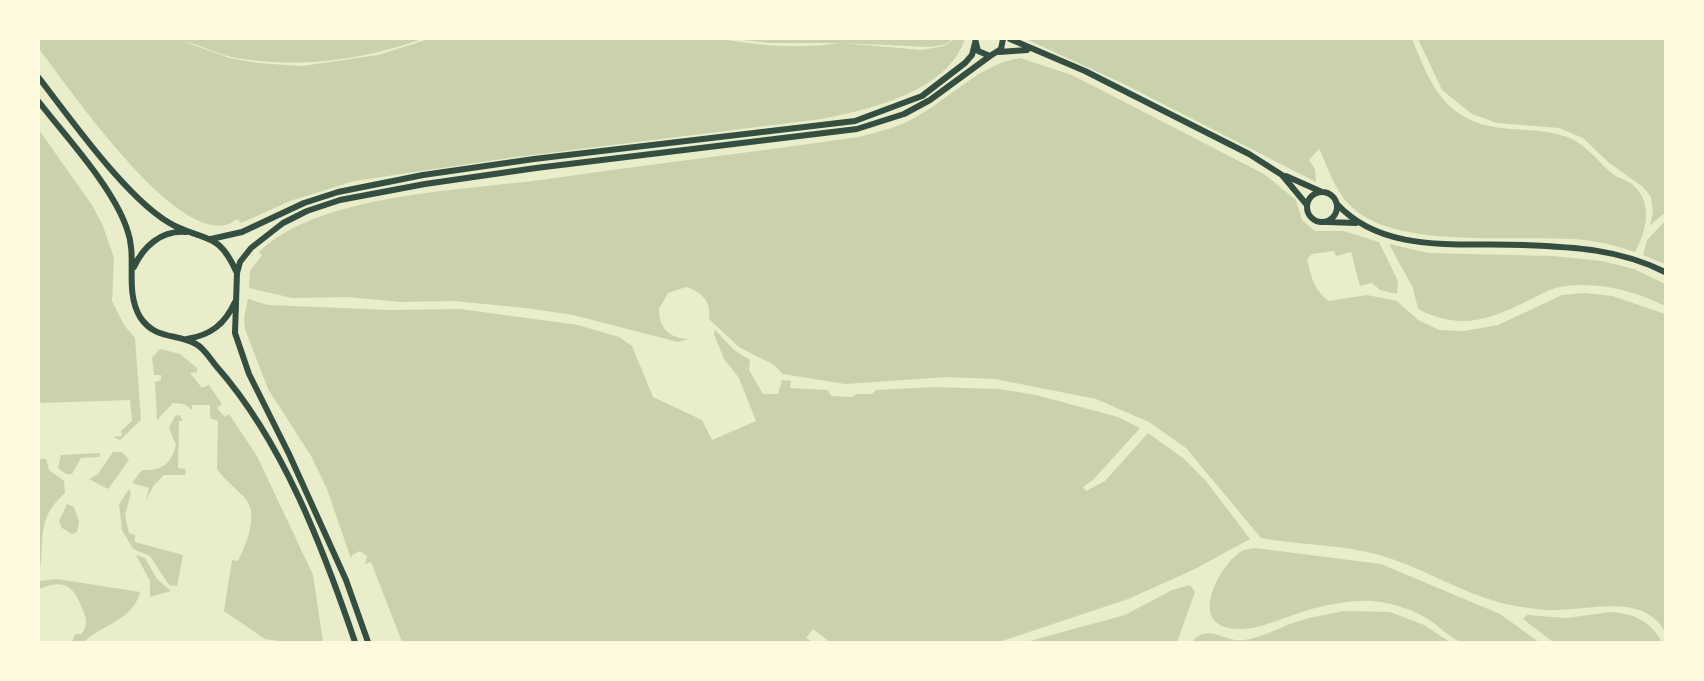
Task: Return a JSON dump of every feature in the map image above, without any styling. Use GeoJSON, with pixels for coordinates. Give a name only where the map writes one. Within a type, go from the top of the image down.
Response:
{"type":"FeatureCollection","features":[{"type":"Feature","properties":{"kind":"main road"},"geometry":{"type":"LineString","coordinates":[[998,52],[1003,39]]}},
{"type":"Feature","properties":{"kind":"main road"},"geometry":{"type":"LineString","coordinates":[[1010,39],[1085,70],[1249,154],[1282,175],[1330,194],[1337,204],[1360,224]]}},
{"type":"Feature","properties":{"kind":"main road"},"geometry":{"type":"LineString","coordinates":[[975,41],[982,54],[990,56]]}},
{"type":"Feature","properties":{"kind":"main road"},"geometry":{"type":"LineString","coordinates":[[211,238],[242,232],[304,203],[338,192],[423,175],[855,120],[922,96],[965,63],[972,55],[975,41]]}},
{"type":"Feature","properties":{"kind":"main road"},"geometry":{"type":"LineString","coordinates":[[368,642],[333,549],[290,454],[249,374],[235,333],[237,273],[240,262],[251,248],[283,223],[307,211],[340,201],[425,184],[536,168],[857,129],[904,114],[930,100],[998,52],[1036,51]]}},
{"type":"Feature","properties":{"kind":"main road"},"geometry":{"type":"LineString","coordinates":[[39,78],[103,159],[130,188],[174,226],[211,238],[228,253],[237,273]]}},
{"type":"Feature","properties":{"kind":"main road"},"geometry":{"type":"LineString","coordinates":[[39,102],[98,178],[126,225],[132,242],[130,288],[134,305],[142,320],[154,330],[168,337],[197,344],[229,380],[272,444],[335,583],[355,642]]}},
{"type":"Feature","properties":{"kind":"main road"},"geometry":{"type":"LineString","coordinates":[[1282,175],[1307,205],[1311,218],[1325,222],[1360,224],[1399,238],[1444,244],[1523,244],[1612,252],[1638,258],[1665,272]]}},
{"type":"Feature","properties":{"kind":"main road"},"geometry":{"type":"LineString","coordinates":[[1307,205],[1312,195],[1322,192]]}},
{"type":"Feature","properties":{"kind":"main road"},"geometry":{"type":"LineString","coordinates":[[1325,222],[1335,216],[1337,204]]}},
{"type":"Feature","properties":{"kind":"main road"},"geometry":{"type":"LineString","coordinates":[[132,270],[144,249],[164,235],[180,231],[196,232]]}},
{"type":"Feature","properties":{"kind":"main road"},"geometry":{"type":"LineString","coordinates":[[185,340],[202,336],[218,328],[230,315],[237,299]]}},
{"type":"Feature","properties":{"kind":"green space"},"geometry":{"type":"Polygon","coordinates":[[[39,39],[422,39],[352,58],[303,62],[255,61],[231,57],[183,41],[229,58],[258,63],[302,66],[378,55],[429,39],[722,39],[766,45],[796,46],[839,43],[770,43],[735,39],[953,39],[944,45],[929,47],[842,43],[922,50],[944,46],[955,39],[965,39],[956,57],[942,72],[924,85],[905,95],[862,110],[822,119],[516,157],[354,181],[290,201],[241,223],[237,219],[215,225],[188,216],[159,193],[129,163],[39,49],[39,39]]]}},
{"type":"Feature","properties":{"kind":"green space"},"geometry":{"type":"Polygon","coordinates":[[[1026,39],[1412,39],[1439,94],[1453,109],[1466,118],[1494,127],[1553,133],[1567,137],[1586,149],[1613,174],[1633,185],[1646,208],[1643,235],[1635,252],[1604,243],[1580,240],[1457,237],[1397,230],[1373,221],[1353,208],[1337,188],[1319,149],[1309,160],[1315,169],[1316,182],[1124,84],[1026,39]]]}},
{"type":"Feature","properties":{"kind":"green space"},"geometry":{"type":"Polygon","coordinates":[[[1418,39],[1665,39],[1665,213],[1650,225],[1653,213],[1651,197],[1643,187],[1608,162],[1583,138],[1559,128],[1497,123],[1472,114],[1442,90],[1418,39]]]}},
{"type":"Feature","properties":{"kind":"green space"},"geometry":{"type":"Polygon","coordinates":[[[1020,58],[1072,75],[1264,174],[1296,200],[1302,220],[1315,231],[1344,231],[1379,242],[1398,281],[1397,294],[1380,290],[1372,283],[1360,286],[1351,252],[1336,256],[1334,251],[1312,254],[1307,259],[1312,277],[1320,293],[1329,301],[1367,295],[1397,301],[1418,320],[1439,330],[1464,331],[1498,325],[1562,295],[1585,293],[1612,296],[1665,314],[1665,632],[1656,620],[1644,612],[1631,608],[1616,606],[1549,610],[1511,605],[1476,595],[1409,565],[1376,554],[1261,538],[1186,448],[1149,422],[1096,399],[995,379],[946,377],[845,384],[783,374],[774,365],[739,347],[709,319],[709,307],[701,294],[686,287],[668,293],[659,309],[659,316],[666,331],[675,337],[688,339],[678,342],[573,315],[526,308],[454,301],[400,302],[348,297],[292,298],[249,288],[250,271],[262,255],[259,252],[285,233],[317,218],[353,207],[431,192],[540,180],[859,137],[909,121],[979,74],[1005,61],[1020,58]]]}},
{"type":"Feature","properties":{"kind":"green space"},"geometry":{"type":"Polygon","coordinates":[[[39,130],[92,205],[103,226],[114,258],[112,301],[124,325],[135,338],[141,420],[120,440],[113,437],[122,436],[121,431],[132,421],[130,400],[42,403],[39,401],[39,130]]]}},
{"type":"Feature","properties":{"kind":"green space"},"geometry":{"type":"Polygon","coordinates":[[[1665,221],[1665,264],[1643,255],[1647,240],[1665,221]]]}},
{"type":"Feature","properties":{"kind":"green space"},"geometry":{"type":"Polygon","coordinates":[[[1389,244],[1429,253],[1553,256],[1602,261],[1634,269],[1665,284],[1665,306],[1617,289],[1579,285],[1551,290],[1486,318],[1460,321],[1433,316],[1418,309],[1413,288],[1389,244]]]}},
{"type":"Feature","properties":{"kind":"green space"},"geometry":{"type":"Polygon","coordinates":[[[248,299],[268,305],[390,310],[460,309],[578,325],[619,337],[632,346],[653,397],[702,420],[712,440],[756,421],[739,378],[724,359],[714,334],[715,330],[734,350],[750,360],[749,370],[763,394],[778,394],[782,380],[791,381],[790,388],[828,390],[831,396],[853,397],[856,394],[872,394],[876,390],[933,387],[999,389],[1036,395],[1118,417],[1140,428],[1093,480],[1083,487],[1086,491],[1105,481],[1148,433],[1183,458],[1206,481],[1250,539],[1193,570],[1128,599],[999,642],[830,642],[813,629],[806,638],[813,642],[402,642],[371,562],[365,564],[367,556],[360,551],[352,555],[351,559],[327,489],[311,456],[268,389],[245,329],[244,318],[248,299]]]}},
{"type":"Feature","properties":{"kind":"green space"},"geometry":{"type":"Polygon","coordinates":[[[160,349],[180,354],[197,368],[197,372],[190,373],[202,388],[209,385],[222,404],[217,408],[225,417],[229,414],[257,456],[313,575],[323,642],[285,642],[265,639],[224,611],[232,560],[238,561],[245,546],[250,529],[251,512],[244,497],[217,469],[218,421],[210,418],[210,405],[192,405],[192,410],[184,404],[173,403],[157,420],[155,382],[161,380],[161,375],[154,375],[152,358],[160,349]]]}},
{"type":"Feature","properties":{"kind":"green space"},"geometry":{"type":"Polygon","coordinates":[[[180,415],[183,421],[179,421],[178,468],[186,469],[185,475],[164,475],[154,485],[146,500],[149,488],[132,483],[142,470],[160,468],[168,462],[176,445],[169,428],[175,416],[180,415]]]}},
{"type":"Feature","properties":{"kind":"green space"},"geometry":{"type":"Polygon","coordinates":[[[113,452],[122,452],[129,460],[108,489],[89,479],[98,474],[113,452]]]}},
{"type":"Feature","properties":{"kind":"green space"},"geometry":{"type":"Polygon","coordinates":[[[100,453],[99,457],[81,458],[72,474],[66,474],[58,468],[61,455],[100,453]]]}},
{"type":"Feature","properties":{"kind":"green space"},"geometry":{"type":"Polygon","coordinates":[[[39,459],[46,459],[49,470],[64,481],[65,493],[55,503],[45,522],[39,576],[39,459]]]}},
{"type":"Feature","properties":{"kind":"green space"},"geometry":{"type":"Polygon","coordinates":[[[129,489],[131,493],[125,515],[129,533],[135,535],[135,542],[183,555],[177,586],[169,585],[150,556],[133,549],[122,530],[119,504],[129,489]]]}},
{"type":"Feature","properties":{"kind":"green space"},"geometry":{"type":"Polygon","coordinates":[[[67,504],[74,507],[79,521],[77,532],[72,534],[62,528],[59,521],[67,504]]]}},
{"type":"Feature","properties":{"kind":"green space"},"geometry":{"type":"Polygon","coordinates":[[[1255,548],[1381,564],[1500,614],[1539,642],[1491,644],[1462,642],[1416,613],[1372,601],[1347,602],[1321,607],[1245,629],[1225,627],[1215,621],[1210,612],[1213,589],[1234,557],[1242,551],[1255,548]]]}},
{"type":"Feature","properties":{"kind":"green space"},"geometry":{"type":"Polygon","coordinates":[[[136,555],[145,558],[157,579],[171,591],[150,597],[150,581],[136,555]]]}},
{"type":"Feature","properties":{"kind":"green space"},"geometry":{"type":"Polygon","coordinates":[[[57,579],[140,592],[131,609],[116,621],[84,642],[72,642],[75,634],[81,634],[86,624],[77,597],[69,587],[63,585],[57,584],[39,589],[39,581],[57,579]]]}},
{"type":"Feature","properties":{"kind":"green space"},"geometry":{"type":"Polygon","coordinates":[[[1190,585],[1195,592],[1177,642],[1026,642],[1125,615],[1172,590],[1190,585]]]}},
{"type":"Feature","properties":{"kind":"green space"},"geometry":{"type":"Polygon","coordinates":[[[1343,611],[1390,612],[1424,625],[1450,642],[1192,642],[1198,636],[1210,633],[1237,640],[1250,639],[1299,621],[1343,611]]]}},
{"type":"Feature","properties":{"kind":"green space"},"geometry":{"type":"Polygon","coordinates":[[[1611,612],[1641,620],[1662,642],[1553,642],[1523,619],[1527,615],[1567,618],[1611,612]]]}}]}
